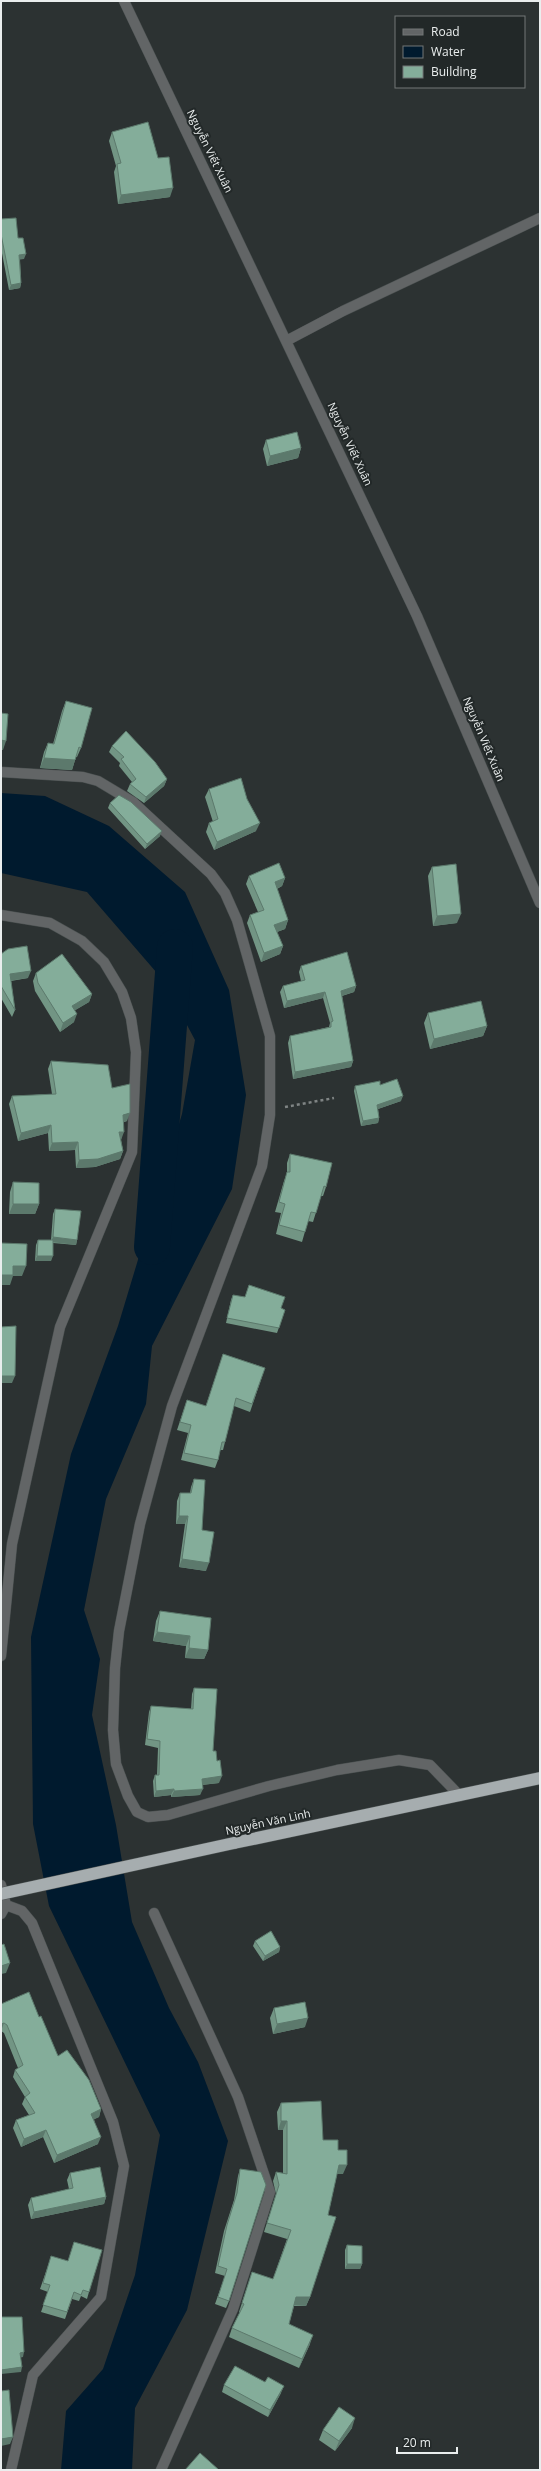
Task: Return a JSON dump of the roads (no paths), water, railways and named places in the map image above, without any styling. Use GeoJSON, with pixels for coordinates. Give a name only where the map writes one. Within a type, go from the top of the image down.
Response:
{"type":"FeatureCollection","features":[{"type":"Feature","properties":{"kind":"highway","name":"Nguyễn Văn Linh"},"geometry":{"type":"LineString","coordinates":[[1,1894],[234,1842],[460,1796],[540,1778]]}},
{"type":"Feature","properties":{"kind":"street","name":"Nguyễn Viết Xuân"},"geometry":{"type":"LineString","coordinates":[[124,1],[288,340],[417,616],[540,903]]}},
{"type":"Feature","properties":{"kind":"street"},"geometry":{"type":"LineString","coordinates":[[288,340],[343,311],[540,218]]}},
{"type":"Feature","properties":{"kind":"street"},"geometry":{"type":"LineString","coordinates":[[1,772],[83,777],[98,781],[134,802],[211,874],[225,893],[237,920],[270,1036],[270,1115],[262,1166],[172,1406],[140,1524],[119,1631],[115,1668],[113,1730],[116,1764],[137,1812],[148,1817],[168,1815],[230,1796],[337,1770],[399,1760],[430,1765],[460,1796]]}},
{"type":"Feature","properties":{"kind":"street"},"geometry":{"type":"LineString","coordinates":[[1,915],[50,923],[82,941],[104,962],[122,992],[131,1018],[136,1052],[132,1152],[60,1327],[12,1544],[1,1656]]}},
{"type":"Feature","properties":{"kind":"street"},"geometry":{"type":"LineString","coordinates":[[1,1886],[3,1910],[22,1911],[35,1929],[113,2122],[124,2166],[101,2297],[33,2375],[11,2470]]}},
{"type":"Feature","properties":{"kind":"street"},"geometry":{"type":"LineString","coordinates":[[154,1913],[238,2097],[270,2192],[233,2309],[161,2470]]}},
{"type":"Feature","properties":{"kind":"water"},"geometry":{"type":"Polygon","coordinates":[[[1,793],[45,796],[109,826],[185,892],[229,990],[246,1095],[232,1189],[152,1346],[146,1404],[106,1499],[84,1610],[100,1659],[92,1715],[116,1825],[132,1922],[169,2008],[198,2062],[228,2141],[187,2310],[135,2408],[132,2470],[61,2470],[66,2411],[103,2369],[135,2275],[160,2135],[49,1906],[33,1824],[31,1637],[71,1454],[118,1326],[182,1114],[195,1040],[163,980],[87,892],[1,873],[1,793]]]}},
{"type":"Feature","properties":{"kind":"waterway"},"geometry":{"type":"LineString","coordinates":[[152,1247],[175,947]]}}]}
